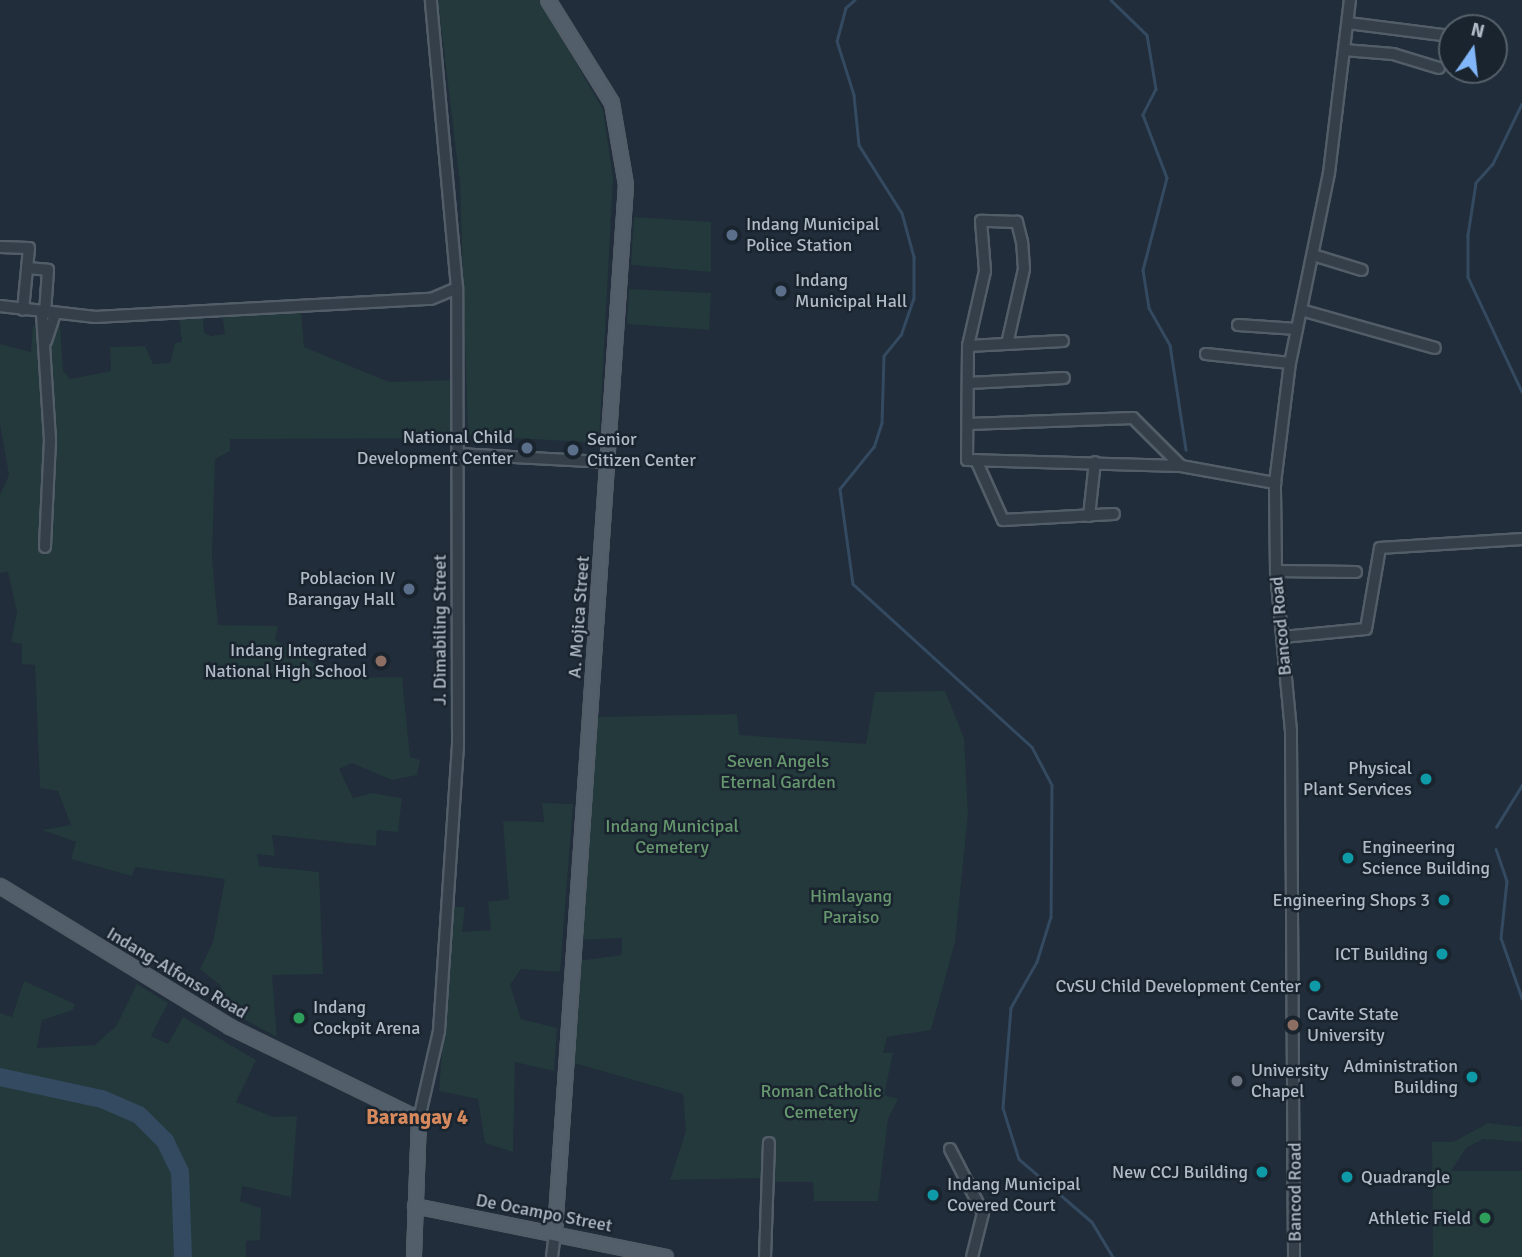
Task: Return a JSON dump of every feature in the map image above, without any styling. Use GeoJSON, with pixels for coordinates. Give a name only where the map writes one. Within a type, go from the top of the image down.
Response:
{"type":"FeatureCollection","features":[{"type":"Feature","properties":{"kind":"main road","name":"A. Mojica Street"},"geometry":{"type":"LineString","coordinates":[[548,0],[607,90],[623,146],[608,462],[555,1231]]}},
{"type":"Feature","properties":{"kind":"main road","name":"Indang-Alfonso Road"},"geometry":{"type":"LineString","coordinates":[[0,886],[230,1027],[419,1119]]}},
{"type":"Feature","properties":{"kind":"main road","name":"J. Dimabiling Street"},"geometry":{"type":"LineString","coordinates":[[414,1257],[419,1119]]}},
{"type":"Feature","properties":{"kind":"main road","name":"De Ocampo Street"},"geometry":{"type":"LineString","coordinates":[[415,1206],[555,1231],[666,1257]]}},
{"type":"Feature","properties":{"kind":"street","name":"J. Dimabiling Street"},"geometry":{"type":"LineString","coordinates":[[419,1119],[437,1054],[457,773],[457,288],[431,0]]}},
{"type":"Feature","properties":{"kind":"street","name":"Bancod Road"},"geometry":{"type":"LineString","coordinates":[[1294,1257],[1291,758],[1276,571],[1275,483],[1290,363],[1313,255],[1345,50],[1350,0]]}},
{"type":"Feature","properties":{"kind":"street"},"geometry":{"type":"LineString","coordinates":[[1348,23],[1438,34]]}},
{"type":"Feature","properties":{"kind":"street"},"geometry":{"type":"LineString","coordinates":[[1345,50],[1393,54],[1438,68]]}},
{"type":"Feature","properties":{"kind":"street"},"geometry":{"type":"LineString","coordinates":[[1007,344],[1024,269],[1022,243],[1017,222],[981,221],[985,271],[968,346],[967,460],[1181,466],[1275,483]]}},
{"type":"Feature","properties":{"kind":"street"},"geometry":{"type":"LineString","coordinates":[[0,247],[32,251],[27,268],[23,310]]}},
{"type":"Feature","properties":{"kind":"street"},"geometry":{"type":"LineString","coordinates":[[1313,255],[1362,270]]}},
{"type":"Feature","properties":{"kind":"street"},"geometry":{"type":"LineString","coordinates":[[27,268],[48,270],[46,341],[50,440],[46,547]]}},
{"type":"Feature","properties":{"kind":"street"},"geometry":{"type":"LineString","coordinates":[[0,306],[48,314],[430,299],[457,288]]}},
{"type":"Feature","properties":{"kind":"street"},"geometry":{"type":"LineString","coordinates":[[1301,310],[1435,348]]}},
{"type":"Feature","properties":{"kind":"street"},"geometry":{"type":"LineString","coordinates":[[1238,325],[1297,328]]}},
{"type":"Feature","properties":{"kind":"street"},"geometry":{"type":"LineString","coordinates":[[968,346],[1063,341]]}},
{"type":"Feature","properties":{"kind":"street"},"geometry":{"type":"LineString","coordinates":[[1206,354],[1290,363]]}},
{"type":"Feature","properties":{"kind":"street"},"geometry":{"type":"LineString","coordinates":[[969,383],[1064,378]]}},
{"type":"Feature","properties":{"kind":"street"},"geometry":{"type":"LineString","coordinates":[[968,424],[1133,418],[1181,466]]}},
{"type":"Feature","properties":{"kind":"street"},"geometry":{"type":"LineString","coordinates":[[458,454],[608,462]]}},
{"type":"Feature","properties":{"kind":"street"},"geometry":{"type":"LineString","coordinates":[[976,460],[1003,520],[1114,514]]}},
{"type":"Feature","properties":{"kind":"street"},"geometry":{"type":"LineString","coordinates":[[1089,516],[1095,462]]}},
{"type":"Feature","properties":{"kind":"street"},"geometry":{"type":"LineString","coordinates":[[1283,637],[1366,629],[1380,548],[1522,539]]}},
{"type":"Feature","properties":{"kind":"street"},"geometry":{"type":"LineString","coordinates":[[1276,571],[1356,572]]}},
{"type":"Feature","properties":{"kind":"street"},"geometry":{"type":"LineString","coordinates":[[765,1257],[769,1143]]}},
{"type":"Feature","properties":{"kind":"street"},"geometry":{"type":"LineString","coordinates":[[950,1149],[983,1213],[972,1257]]}},
{"type":"Feature","properties":{"kind":"street","name":"A. Mojica Street"},"geometry":{"type":"LineString","coordinates":[[552,1257],[555,1231]]}},
{"type":"Feature","properties":{"kind":"green space"},"geometry":{"type":"Polygon","coordinates":[[[438,0],[540,0],[603,110],[613,178],[599,443],[468,435],[460,184],[438,0]]]}},
{"type":"Feature","properties":{"kind":"green space"},"geometry":{"type":"Polygon","coordinates":[[[634,217],[711,222],[711,272],[631,265],[634,217]]]}},
{"type":"Feature","properties":{"kind":"green space"},"geometry":{"type":"Polygon","coordinates":[[[629,289],[711,293],[709,330],[627,324],[629,289]]]}},
{"type":"Feature","properties":{"kind":"green space"},"geometry":{"type":"Polygon","coordinates":[[[301,309],[304,347],[389,382],[453,380],[451,438],[230,439],[230,451],[215,459],[212,557],[218,625],[278,626],[275,640],[339,678],[402,677],[410,757],[420,760],[417,775],[392,780],[352,763],[339,769],[353,798],[372,793],[402,798],[398,832],[377,830],[376,846],[272,835],[275,856],[257,854],[259,866],[319,872],[323,974],[272,975],[277,1037],[217,1005],[221,986],[200,969],[213,942],[225,879],[135,867],[132,876],[71,859],[76,842],[42,830],[71,825],[58,791],[40,788],[35,665],[22,664],[22,644],[11,642],[17,612],[8,572],[0,573],[0,495],[9,475],[0,424],[0,344],[31,352],[33,326],[38,327],[53,479],[48,349],[53,322],[60,323],[63,371],[70,379],[111,371],[110,347],[145,346],[153,364],[170,363],[175,343],[182,342],[179,317],[203,315],[204,333],[211,336],[225,334],[222,313],[301,309]],[[54,512],[42,517],[41,554],[51,548],[54,512]]]}},
{"type":"Feature","properties":{"kind":"green space"},"geometry":{"type":"Polygon","coordinates":[[[945,691],[964,738],[968,813],[955,942],[931,1030],[887,1037],[883,1053],[893,1053],[884,1095],[898,1099],[888,1119],[878,1201],[814,1201],[813,1182],[774,1182],[773,1143],[765,1178],[670,1180],[686,1131],[683,1094],[574,1063],[578,961],[622,955],[622,938],[581,940],[595,717],[737,714],[739,735],[866,744],[875,692],[945,691]]]}},
{"type":"Feature","properties":{"kind":"green space"},"geometry":{"type":"Polygon","coordinates":[[[542,803],[573,804],[560,972],[521,969],[510,985],[521,1019],[557,1028],[554,1071],[515,1062],[513,1152],[485,1143],[478,1099],[439,1091],[453,907],[465,907],[462,932],[491,930],[488,902],[509,899],[503,821],[544,822],[542,803]]]}},
{"type":"Feature","properties":{"kind":"green space"},"geometry":{"type":"Polygon","coordinates":[[[24,981],[75,1004],[73,1010],[42,1020],[37,1048],[95,1045],[117,1025],[137,984],[168,1003],[151,1036],[168,1044],[183,1017],[256,1060],[236,1102],[273,1117],[297,1116],[291,1197],[242,1186],[240,1201],[261,1208],[260,1240],[246,1241],[246,1257],[0,1257],[0,1013],[12,1017],[24,981]]]}},
{"type":"Feature","properties":{"kind":"green space","name":"Athletic Field"},"geometry":{"type":"Polygon","coordinates":[[[1488,1123],[1522,1127],[1522,1142],[1483,1139],[1466,1148],[1451,1171],[1522,1171],[1522,1257],[1433,1257],[1432,1142],[1453,1142],[1488,1123]]]}},
{"type":"Feature","properties":{"kind":"waterway"},"geometry":{"type":"LineString","coordinates":[[855,0],[846,8],[837,41],[854,95],[859,145],[902,213],[914,257],[914,298],[901,335],[884,356],[882,423],[874,447],[840,489],[853,584],[1032,747],[1052,785],[1051,917],[1037,962],[1011,1008],[1003,1108],[1019,1159],[1092,1222],[1113,1257]]}},
{"type":"Feature","properties":{"kind":"waterway"},"geometry":{"type":"LineString","coordinates":[[1111,0],[1147,35],[1156,89],[1143,115],[1167,178],[1143,270],[1149,308],[1170,345],[1186,450]]}},
{"type":"Feature","properties":{"kind":"waterway"},"geometry":{"type":"LineString","coordinates":[[1522,104],[1493,164],[1476,183],[1468,235],[1468,277],[1522,392]]}},
{"type":"Feature","properties":{"kind":"waterway"},"geometry":{"type":"LineString","coordinates":[[1496,827],[1522,785]]}},
{"type":"Feature","properties":{"kind":"waterway"},"geometry":{"type":"LineString","coordinates":[[1496,849],[1507,881],[1501,938],[1522,998]]}},
{"type":"Feature","properties":{"kind":"waterway"},"geometry":{"type":"LineString","coordinates":[[0,1077],[102,1099],[139,1115],[165,1141],[180,1172],[183,1257]]}},
{"type":"Feature","properties":{"kind":"place","name":"Indang Municipal Police Station"},"geometry":{"type":"Point","coordinates":[732,235]}},
{"type":"Feature","properties":{"kind":"place","name":"Indang Municipal Hall"},"geometry":{"type":"Point","coordinates":[781,291]}},
{"type":"Feature","properties":{"kind":"place","name":"National Child Development Center"},"geometry":{"type":"Point","coordinates":[527,448]}},
{"type":"Feature","properties":{"kind":"place","name":"Senior Citizen Center"},"geometry":{"type":"Point","coordinates":[573,450]}},
{"type":"Feature","properties":{"kind":"place","name":"Poblacion IV Barangay Hall"},"geometry":{"type":"Point","coordinates":[409,589]}},
{"type":"Feature","properties":{"kind":"place","name":"Indang Integrated National High School"},"geometry":{"type":"Point","coordinates":[381,661]}},
{"type":"Feature","properties":{"kind":"place","name":"Physical Plant Services"},"geometry":{"type":"Point","coordinates":[1426,779]}},
{"type":"Feature","properties":{"kind":"place","name":"Engineering Science Building"},"geometry":{"type":"Point","coordinates":[1348,858]}},
{"type":"Feature","properties":{"kind":"place","name":"Engineering Shops 3"},"geometry":{"type":"Point","coordinates":[1444,900]}},
{"type":"Feature","properties":{"kind":"place","name":"ICT Building"},"geometry":{"type":"Point","coordinates":[1442,954]}},
{"type":"Feature","properties":{"kind":"place","name":"CvSU Child Development Center"},"geometry":{"type":"Point","coordinates":[1315,986]}},
{"type":"Feature","properties":{"kind":"place","name":"Indang Cockpit Arena"},"geometry":{"type":"Point","coordinates":[299,1018]}},
{"type":"Feature","properties":{"kind":"place","name":"Cavite State University"},"geometry":{"type":"Point","coordinates":[1293,1025]}},
{"type":"Feature","properties":{"kind":"place","name":"Administration Building"},"geometry":{"type":"Point","coordinates":[1472,1077]}},
{"type":"Feature","properties":{"kind":"place","name":"University Chapel"},"geometry":{"type":"Point","coordinates":[1237,1081]}},
{"type":"Feature","properties":{"kind":"place","name":"New CCJ Building"},"geometry":{"type":"Point","coordinates":[1262,1172]}},
{"type":"Feature","properties":{"kind":"place","name":"Quadrangle"},"geometry":{"type":"Point","coordinates":[1347,1177]}},
{"type":"Feature","properties":{"kind":"place","name":"Indang Municipal Covered Court"},"geometry":{"type":"Point","coordinates":[933,1195]}},
{"type":"Feature","properties":{"kind":"place","name":"Athletic Field"},"geometry":{"type":"Point","coordinates":[1485,1218]}},
{"type":"Feature","properties":{"kind":"district","name":"Barangay 4"},"geometry":{"type":"Point","coordinates":[417,1117]}},
{"type":"Feature","properties":{"kind":"park label","name":"Seven Angels Eternal Garden"},"geometry":{"type":"Point","coordinates":[778,772]}},
{"type":"Feature","properties":{"kind":"park label","name":"Indang Municipal Cemetery"},"geometry":{"type":"Point","coordinates":[672,837]}},
{"type":"Feature","properties":{"kind":"park label","name":"Himlayang Paraiso"},"geometry":{"type":"Point","coordinates":[851,907]}},
{"type":"Feature","properties":{"kind":"park label","name":"Roman Catholic Cemetery"},"geometry":{"type":"Point","coordinates":[821,1102]}}]}
